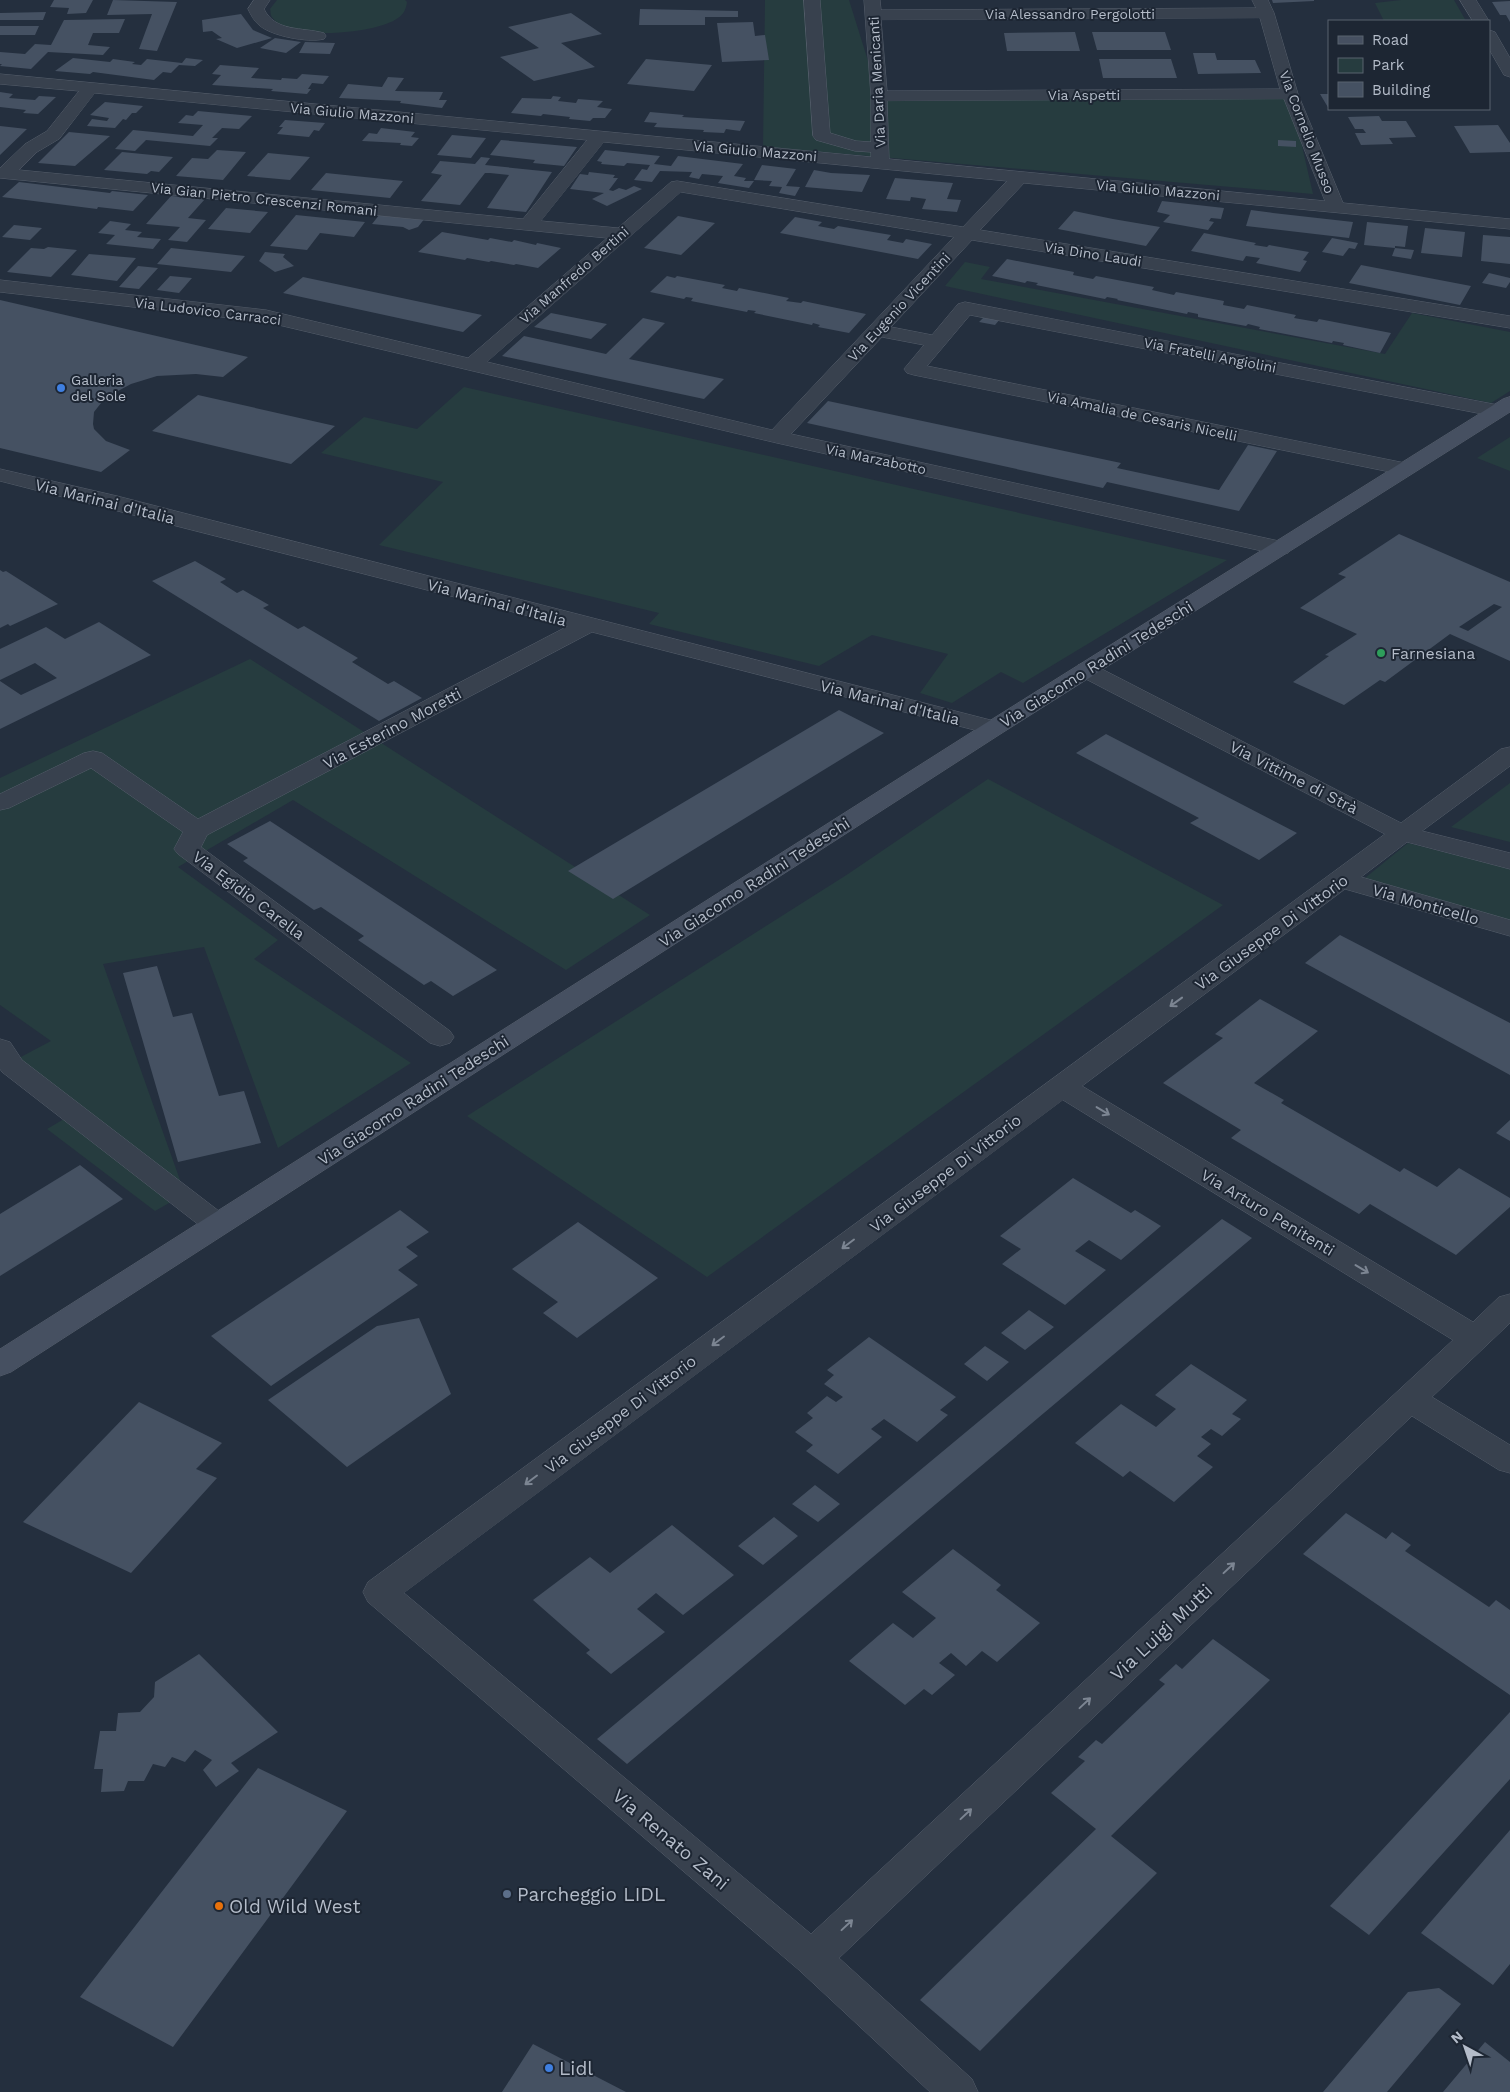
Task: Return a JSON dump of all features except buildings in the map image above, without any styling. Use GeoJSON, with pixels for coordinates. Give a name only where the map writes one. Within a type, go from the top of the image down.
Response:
{"type":"FeatureCollection","features":[{"type":"Feature","properties":{"kind":"main road","name":"Via Giacomo Radini Tedeschi"},"geometry":{"type":"LineString","coordinates":[[0,1364],[994,728],[1504,407]]}},
{"type":"Feature","properties":{"kind":"street"},"geometry":{"type":"LineString","coordinates":[[262,0],[256,9],[260,18],[272,27],[292,33],[318,36]]}},
{"type":"Feature","properties":{"kind":"street"},"geometry":{"type":"LineString","coordinates":[[812,0],[822,136],[881,156],[1333,199],[1510,213]]}},
{"type":"Feature","properties":{"kind":"street"},"geometry":{"type":"LineString","coordinates":[[1468,0],[1479,20]]}},
{"type":"Feature","properties":{"kind":"street","name":"Via Alessandro Pergolotti"},"geometry":{"type":"LineString","coordinates":[[873,8],[1263,6]]}},
{"type":"Feature","properties":{"kind":"street","name":"Via Cornelio Musso"},"geometry":{"type":"LineString","coordinates":[[1263,6],[1290,94],[1333,199]]}},
{"type":"Feature","properties":{"kind":"street","name":"Via Daria Menicanti"},"geometry":{"type":"LineString","coordinates":[[873,8],[881,156]]}},
{"type":"Feature","properties":{"kind":"street"},"geometry":{"type":"LineString","coordinates":[[1490,37],[1510,72]]}},
{"type":"Feature","properties":{"kind":"street","name":"Via Giulio Mazzoni"},"geometry":{"type":"LineString","coordinates":[[0,79],[599,136],[881,156],[1020,177],[1333,199],[1510,224]]}},
{"type":"Feature","properties":{"kind":"street"},"geometry":{"type":"LineString","coordinates":[[2,173],[31,148],[53,135],[90,88]]}},
{"type":"Feature","properties":{"kind":"street","name":"Via Aspetti"},"geometry":{"type":"LineString","coordinates":[[879,96],[1290,94]]}},
{"type":"Feature","properties":{"kind":"street"},"geometry":{"type":"LineString","coordinates":[[528,225],[599,136]]}},
{"type":"Feature","properties":{"kind":"street","name":"Via Gian Pietro Crescenzi Romani"},"geometry":{"type":"LineString","coordinates":[[2,173],[622,234]]}},
{"type":"Feature","properties":{"kind":"street","name":"Via Eugenio Vicentini"},"geometry":{"type":"LineString","coordinates":[[777,437],[1020,177]]}},
{"type":"Feature","properties":{"kind":"street","name":"Via Dino Laudi"},"geometry":{"type":"LineString","coordinates":[[677,186],[1510,322]]}},
{"type":"Feature","properties":{"kind":"street","name":"Via Manfredo Bertini"},"geometry":{"type":"LineString","coordinates":[[472,365],[677,186]]}},
{"type":"Feature","properties":{"kind":"street","name":"Via Ludovico Carracci"},"geometry":{"type":"LineString","coordinates":[[0,286],[266,316],[472,365]]}},
{"type":"Feature","properties":{"kind":"street","name":"Via Fratelli Angiolini"},"geometry":{"type":"LineString","coordinates":[[938,342],[965,308],[1504,407]]}},
{"type":"Feature","properties":{"kind":"street"},"geometry":{"type":"LineString","coordinates":[[878,330],[938,342]]}},
{"type":"Feature","properties":{"kind":"street","name":"Via Amalia de Cesaris Nicelli"},"geometry":{"type":"LineString","coordinates":[[938,342],[914,369],[1405,469]]}},
{"type":"Feature","properties":{"kind":"street","name":"Via Marzabotto"},"geometry":{"type":"LineString","coordinates":[[472,365],[777,437],[1280,548]]}},
{"type":"Feature","properties":{"kind":"street","name":"Via Marinai d'Italia"},"geometry":{"type":"LineString","coordinates":[[0,475],[109,501],[994,728]]}},
{"type":"Feature","properties":{"kind":"street","name":"Via Esterino Moretti"},"geometry":{"type":"LineString","coordinates":[[197,830],[587,625]]}},
{"type":"Feature","properties":{"kind":"street","name":"Via Vittime di Strà"},"geometry":{"type":"LineString","coordinates":[[1086,670],[1404,834],[1510,861]]}},
{"type":"Feature","properties":{"kind":"street","name":"Via Giuseppe Di Vittorio"},"geometry":{"type":"LineString","coordinates":[[380,1592],[1510,754]]}},
{"type":"Feature","properties":{"kind":"street","name":"Via Egidio Carella"},"geometry":{"type":"LineString","coordinates":[[0,803],[93,758],[197,830],[187,849],[440,1037]]}},
{"type":"Feature","properties":{"kind":"street","name":"Via Monticello"},"geometry":{"type":"LineString","coordinates":[[1342,880],[1510,928]]}},
{"type":"Feature","properties":{"kind":"street"},"geometry":{"type":"LineString","coordinates":[[1,1049],[12,1066],[218,1224]]}},
{"type":"Feature","properties":{"kind":"street","name":"Via Arturo Penitenti"},"geometry":{"type":"LineString","coordinates":[[1062,1086],[1475,1338]]}},
{"type":"Feature","properties":{"kind":"street","name":"Via Luigi Mutti"},"geometry":{"type":"LineString","coordinates":[[812,1958],[1510,1305]]}},
{"type":"Feature","properties":{"kind":"street"},"geometry":{"type":"LineString","coordinates":[[1410,1399],[1510,1461]]}},
{"type":"Feature","properties":{"kind":"street","name":"Via Renato Zani"},"geometry":{"type":"LineString","coordinates":[[380,1592],[812,1958],[958,2092]]}},
{"type":"Feature","properties":{"kind":"green space"},"geometry":{"type":"Polygon","coordinates":[[[277,0],[405,0],[407,2],[402,15],[387,24],[353,31],[313,33],[281,25],[272,17],[270,9],[277,0]]]}},
{"type":"Feature","properties":{"kind":"green space"},"geometry":{"type":"Polygon","coordinates":[[[765,0],[849,0],[879,96],[1290,94],[1313,194],[763,147],[765,0]]]}},
{"type":"Feature","properties":{"kind":"green space"},"geometry":{"type":"Polygon","coordinates":[[[1401,0],[1454,0],[1465,20],[1384,20],[1375,3],[1401,0]]]}},
{"type":"Feature","properties":{"kind":"green space"},"geometry":{"type":"Polygon","coordinates":[[[965,262],[990,267],[981,279],[1385,354],[1412,313],[1510,332],[1510,391],[1491,403],[945,286],[965,262]]]}},
{"type":"Feature","properties":{"kind":"green space"},"geometry":{"type":"Polygon","coordinates":[[[464,387],[1227,560],[1023,683],[1001,672],[952,703],[920,693],[948,654],[872,635],[819,666],[649,624],[659,613],[379,545],[443,482],[321,453],[364,417],[417,429],[464,387]]]}},
{"type":"Feature","properties":{"kind":"green space"},"geometry":{"type":"Polygon","coordinates":[[[1510,437],[1510,471],[1477,458],[1510,437]]]}},
{"type":"Feature","properties":{"kind":"green space"},"geometry":{"type":"Polygon","coordinates":[[[250,659],[650,915],[566,970],[293,800],[178,867],[278,940],[254,959],[411,1063],[278,1148],[204,947],[103,964],[185,1194],[155,1211],[47,1129],[81,1109],[17,1059],[51,1041],[0,1005],[0,778],[250,659]]]}},
{"type":"Feature","properties":{"kind":"green space"},"geometry":{"type":"Polygon","coordinates":[[[988,779],[1223,905],[707,1277],[467,1116],[848,874],[988,779]]]}},
{"type":"Feature","properties":{"kind":"green space"},"geometry":{"type":"Polygon","coordinates":[[[1510,783],[1510,842],[1451,827],[1510,783]]]}},
{"type":"Feature","properties":{"kind":"green space"},"geometry":{"type":"Polygon","coordinates":[[[1408,843],[1510,869],[1510,921],[1365,878],[1408,843]]]}},
{"type":"Feature","properties":{"kind":"place","name":"Galleria del Sole"},"geometry":{"type":"Point","coordinates":[61,388]}},
{"type":"Feature","properties":{"kind":"place","name":"Farnesiana"},"geometry":{"type":"Point","coordinates":[1381,653]}},
{"type":"Feature","properties":{"kind":"place","name":"Parcheggio LIDL"},"geometry":{"type":"Point","coordinates":[507,1894]}},
{"type":"Feature","properties":{"kind":"place","name":"Old Wild West"},"geometry":{"type":"Point","coordinates":[219,1906]}},
{"type":"Feature","properties":{"kind":"place","name":"Lidl"},"geometry":{"type":"Point","coordinates":[549,2068]}}]}
